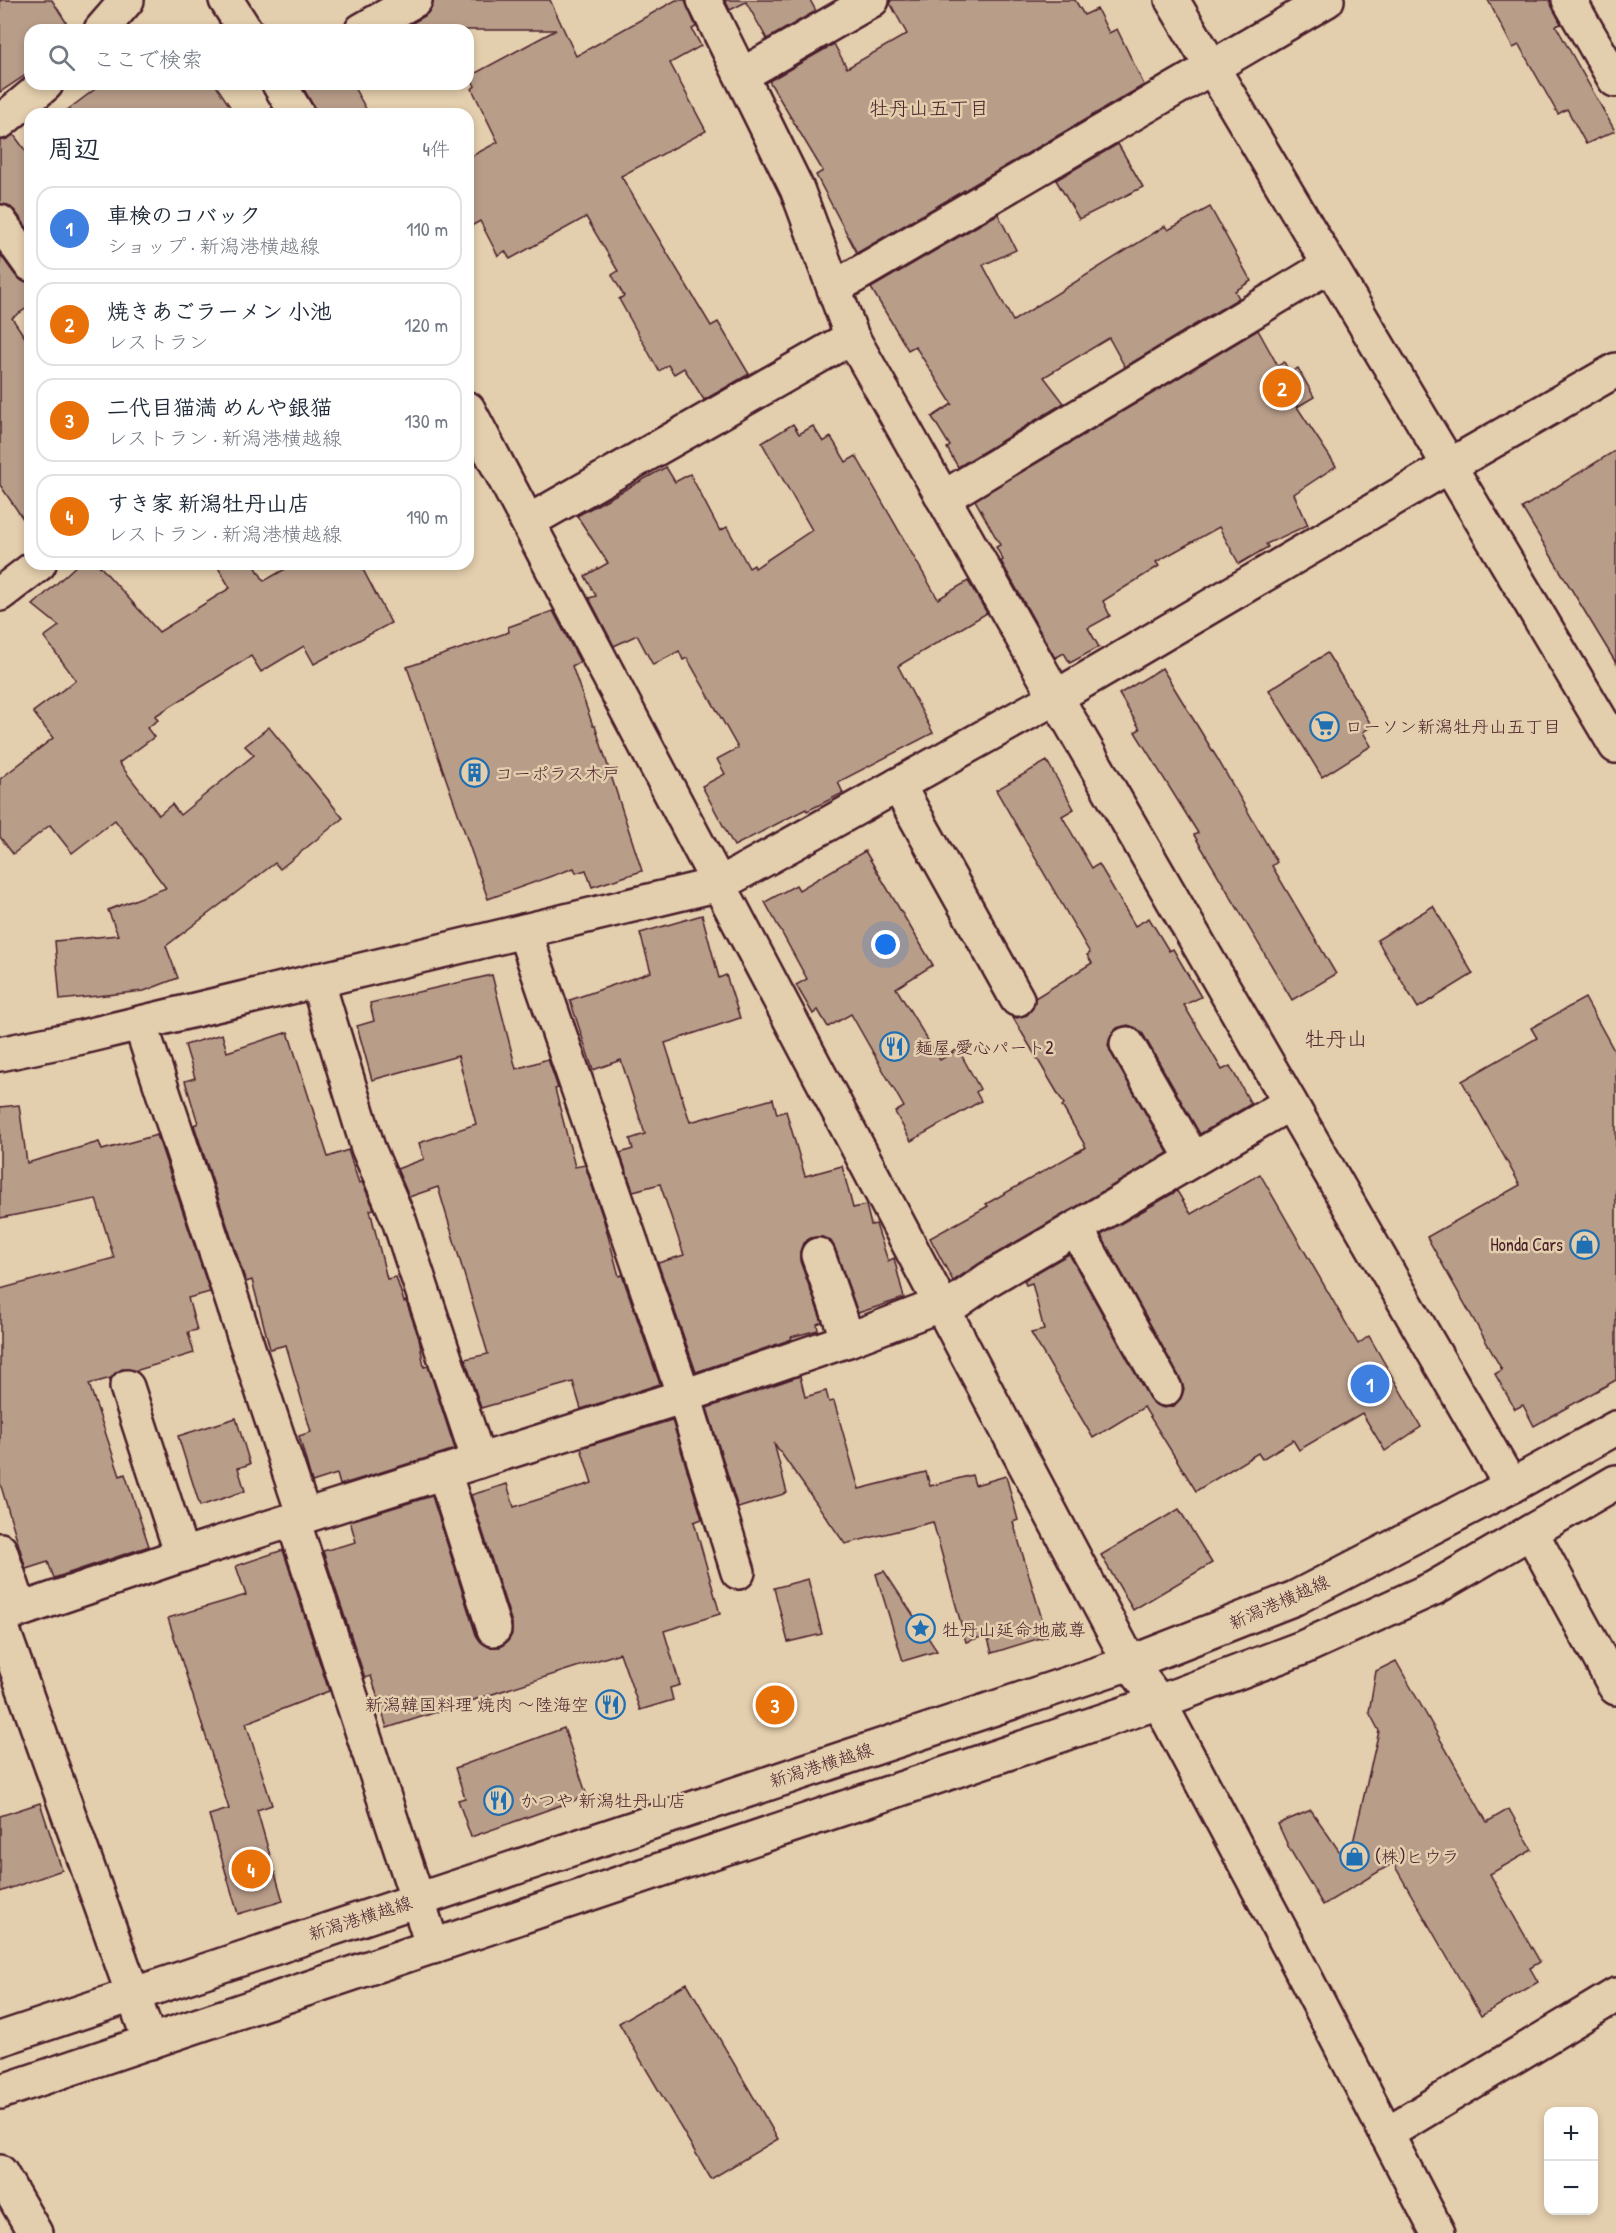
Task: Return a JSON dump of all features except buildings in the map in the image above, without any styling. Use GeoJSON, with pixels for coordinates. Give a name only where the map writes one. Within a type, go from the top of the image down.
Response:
{"type":"FeatureCollection","features":[{"type":"Feature","properties":{"kind":"street"},"geometry":{"type":"LineString","coordinates":[[106,24],[127,0]]}},
{"type":"Feature","properties":{"kind":"street"},"geometry":{"type":"LineString","coordinates":[[226,0],[241,24]]}},
{"type":"Feature","properties":{"kind":"street"},"geometry":{"type":"LineString","coordinates":[[373,24],[415,0]]}},
{"type":"Feature","properties":{"kind":"street"},"geometry":{"type":"LineString","coordinates":[[704,0],[797,189],[852,337],[1056,697],[1511,1486]]}},
{"type":"Feature","properties":{"kind":"street"},"geometry":{"type":"LineString","coordinates":[[742,75],[872,0]]}},
{"type":"Feature","properties":{"kind":"street"},"geometry":{"type":"LineString","coordinates":[[1172,0],[1616,746]]}},
{"type":"Feature","properties":{"kind":"street"},"geometry":{"type":"LineString","coordinates":[[834,288],[1327,0]]}},
{"type":"Feature","properties":{"kind":"street"},"geometry":{"type":"LineString","coordinates":[[1569,0],[1615,80]]}},
{"type":"Feature","properties":{"kind":"street"},"geometry":{"type":"LineString","coordinates":[[0,122],[39,90]]}},
{"type":"Feature","properties":{"kind":"street"},"geometry":{"type":"LineString","coordinates":[[283,90],[293,108]]}},
{"type":"Feature","properties":{"kind":"street"},"geometry":{"type":"LineString","coordinates":[[0,222],[24,256]]}},
{"type":"Feature","properties":{"kind":"street"},"geometry":{"type":"LineString","coordinates":[[943,498],[1330,265]]}},
{"type":"Feature","properties":{"kind":"street"},"geometry":{"type":"LineString","coordinates":[[528,522],[852,337]]}},
{"type":"Feature","properties":{"kind":"street"},"geometry":{"type":"LineString","coordinates":[[0,1054],[140,1023],[720,884],[1056,697],[1616,370]]}},
{"type":"Feature","properties":{"kind":"street"},"geometry":{"type":"LineString","coordinates":[[474,420],[1130,1663],[1159,1702],[1438,2233]]}},
{"type":"Feature","properties":{"kind":"street"},"geometry":{"type":"LineString","coordinates":[[0,594],[31,570]]}},
{"type":"Feature","properties":{"kind":"street"},"geometry":{"type":"LineString","coordinates":[[898,785],[1017,999]]}},
{"type":"Feature","properties":{"kind":"street"},"geometry":{"type":"LineString","coordinates":[[524,931],[684,1396],[738,1572]]}},
{"type":"Feature","properties":{"kind":"street"},"geometry":{"type":"LineString","coordinates":[[317,980],[368,1148],[399,1220],[479,1461]]}},
{"type":"Feature","properties":{"kind":"street"},"geometry":{"type":"LineString","coordinates":[[140,1023],[433,1947]]}},
{"type":"Feature","properties":{"kind":"street"},"geometry":{"type":"LineString","coordinates":[[1127,1044],[1193,1159]]}},
{"type":"Feature","properties":{"kind":"street"},"geometry":{"type":"LineString","coordinates":[[7,1616],[182,1555],[684,1396],[944,1307],[1290,1103]]}},
{"type":"Feature","properties":{"kind":"street"},"geometry":{"type":"LineString","coordinates":[[1076,1228],[1165,1389]]}},
{"type":"Feature","properties":{"kind":"street"},"geometry":{"type":"LineString","coordinates":[[818,1255],[848,1340]]}},
{"type":"Feature","properties":{"kind":"street"},"geometry":{"type":"LineString","coordinates":[[127,1387],[182,1555]]}},
{"type":"Feature","properties":{"kind":"street","name":"新潟港横越線"},"geometry":{"type":"LineString","coordinates":[[0,2039],[1130,1663],[1295,1598],[1511,1486],[1616,1428]]}},
{"type":"Feature","properties":{"kind":"street"},"geometry":{"type":"LineString","coordinates":[[444,1472],[494,1629]]}},
{"type":"Feature","properties":{"kind":"street"},"geometry":{"type":"LineString","coordinates":[[0,2092],[1159,1702],[1302,1648],[1434,1588],[1616,1482]]}},
{"type":"Feature","properties":{"kind":"street"},"geometry":{"type":"LineString","coordinates":[[1531,1532],[1616,1688]]}},
{"type":"Feature","properties":{"kind":"street"},"geometry":{"type":"LineString","coordinates":[[0,1550],[7,1616],[150,2042]]}},
{"type":"Feature","properties":{"kind":"street"},"geometry":{"type":"LineString","coordinates":[[1386,2134],[1616,1995]]}},
{"type":"Feature","properties":{"kind":"street"},"geometry":{"type":"LineString","coordinates":[[0,2172],[35,2233]]}},
{"type":"Feature","properties":{"kind":"place","name":"焼きあごラーメン 小池"},"geometry":{"type":"Point","coordinates":[1282,388]}},
{"type":"Feature","properties":{"kind":"place","name":"ローソン新潟牡丹山五丁目"},"geometry":{"type":"Point","coordinates":[1324,726]}},
{"type":"Feature","properties":{"kind":"place","name":"コーポラス木戸"},"geometry":{"type":"Point","coordinates":[474,773]}},
{"type":"Feature","properties":{"kind":"place","name":"麺屋 愛心パート2"},"geometry":{"type":"Point","coordinates":[894,1047]}},
{"type":"Feature","properties":{"kind":"place","name":"Honda Cars"},"geometry":{"type":"Point","coordinates":[1584,1244]}},
{"type":"Feature","properties":{"kind":"place","name":"車検のコバック"},"geometry":{"type":"Point","coordinates":[1370,1384]}},
{"type":"Feature","properties":{"kind":"place","name":"牡丹山延命地蔵尊"},"geometry":{"type":"Point","coordinates":[921,1629]}},
{"type":"Feature","properties":{"kind":"place","name":"新潟韓国料理 焼肉 ～陸海空"},"geometry":{"type":"Point","coordinates":[610,1704]}},
{"type":"Feature","properties":{"kind":"place","name":"二代目猫満 めんや銀猫"},"geometry":{"type":"Point","coordinates":[775,1705]}},
{"type":"Feature","properties":{"kind":"place","name":"かつや 新潟牡丹山店"},"geometry":{"type":"Point","coordinates":[499,1800]}},
{"type":"Feature","properties":{"kind":"place","name":"(株)ヒウラ"},"geometry":{"type":"Point","coordinates":[1354,1856]}},
{"type":"Feature","properties":{"kind":"place","name":"すき家 新潟牡丹山店"},"geometry":{"type":"Point","coordinates":[251,1869]}},
{"type":"Feature","properties":{"kind":"district","name":"牡丹山五丁目"},"geometry":{"type":"Point","coordinates":[929,107]}},
{"type":"Feature","properties":{"kind":"district","name":"牡丹山"},"geometry":{"type":"Point","coordinates":[1336,1038]}}]}
